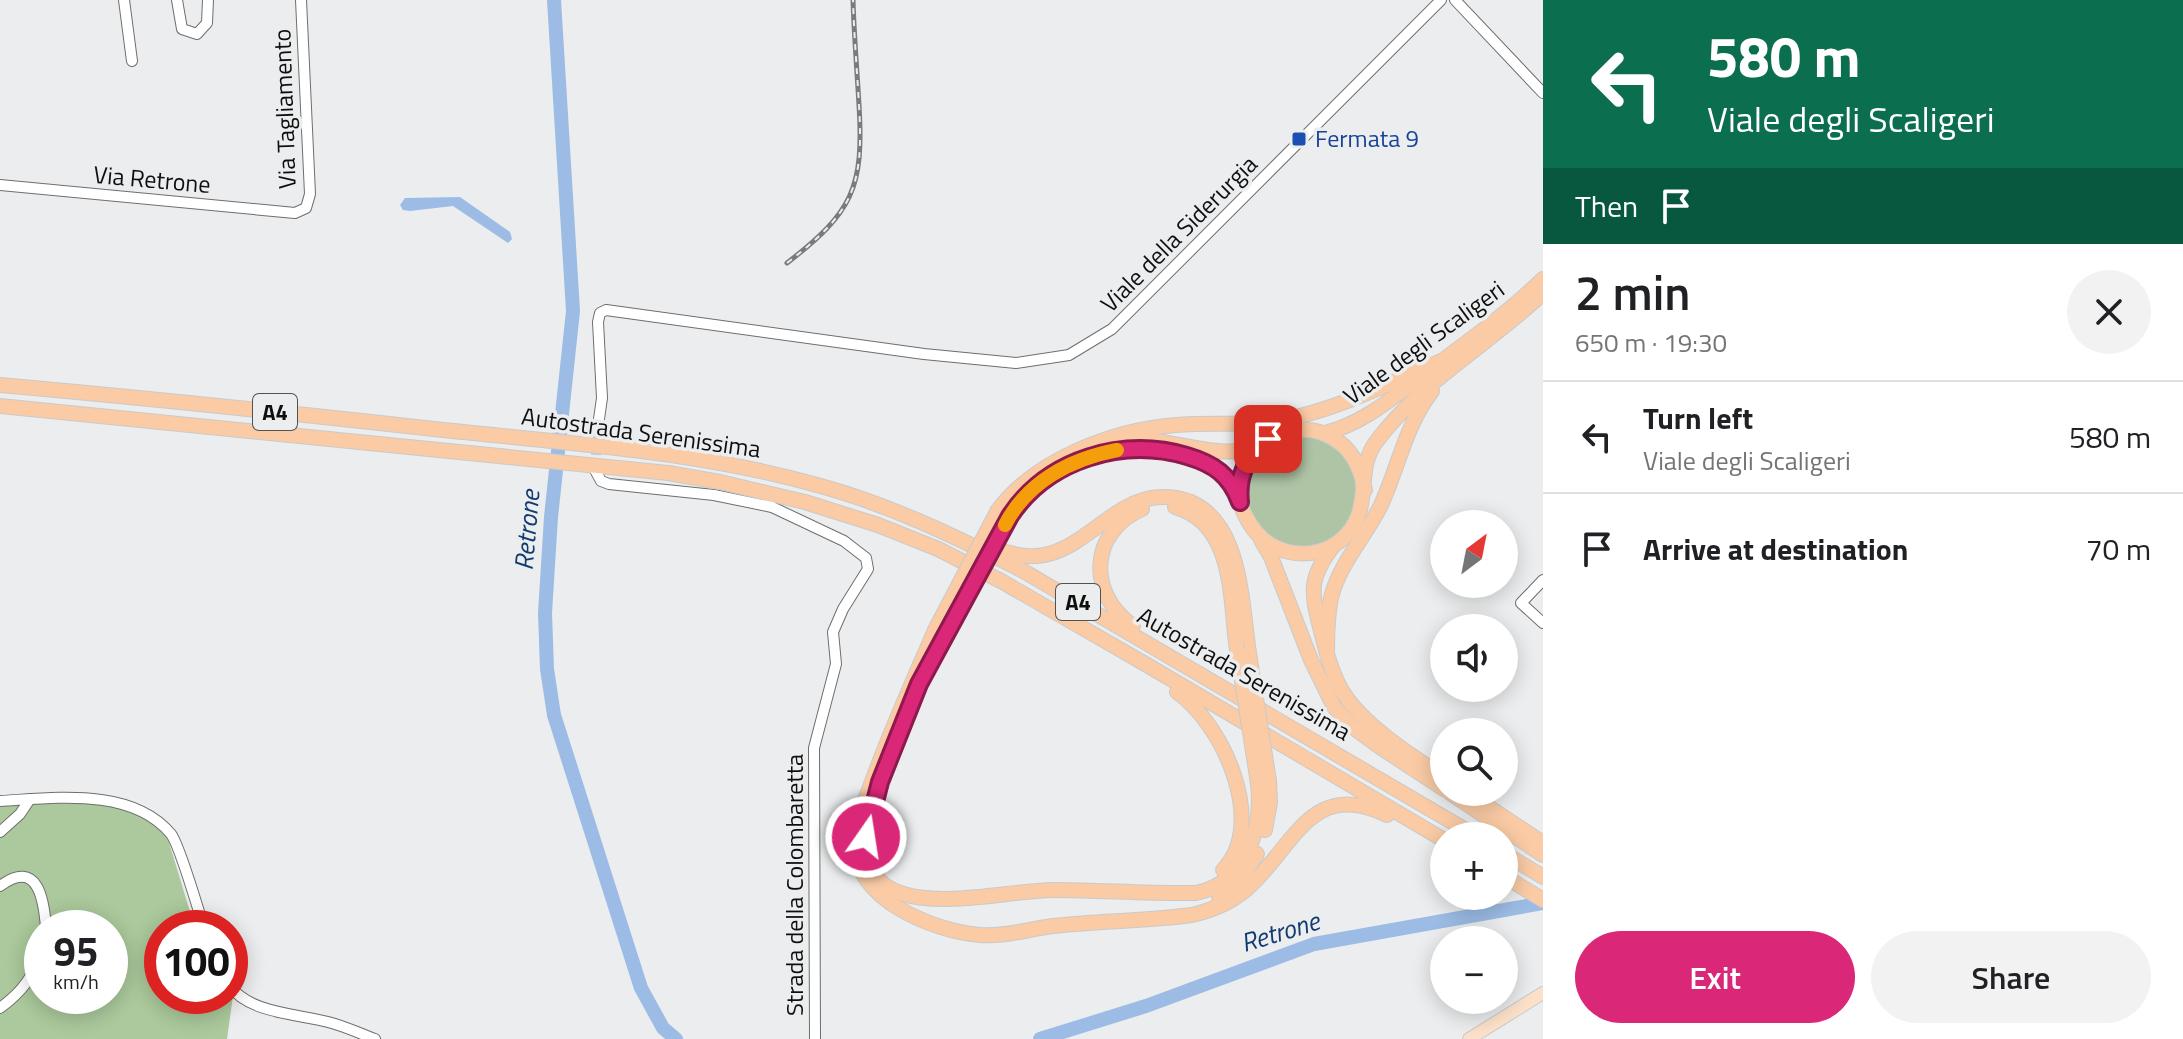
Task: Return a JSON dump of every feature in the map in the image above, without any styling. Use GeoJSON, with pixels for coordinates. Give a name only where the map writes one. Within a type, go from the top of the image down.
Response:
{"type":"FeatureCollection","features":[{"type":"Feature","properties":{"kind":"highway","name":"Viale degli Scaligeri"},"geometry":{"type":"LineString","coordinates":[[1327,654],[1312,591],[1314,577],[1321,561],[1355,524],[1362,510],[1367,460],[1373,445],[1445,365],[1543,279]]}},
{"type":"Feature","properties":{"kind":"highway","name":"Viale degli Scaligeri"},"geometry":{"type":"LineString","coordinates":[[1325,433],[1345,428],[1370,414],[1445,365],[1543,293]]}},
{"type":"Feature","properties":{"kind":"highway"},"geometry":{"type":"LineString","coordinates":[[1430,839],[1374,809],[1357,805],[1327,808],[1301,824],[1245,890],[1207,912],[983,935],[954,931],[924,920],[884,899],[867,883],[856,859],[854,841],[865,800],[893,724],[936,628],[1019,486],[1039,470],[1125,434],[1163,426],[1256,423],[1294,418],[1445,365]]}},
{"type":"Feature","properties":{"kind":"highway"},"geometry":{"type":"LineString","coordinates":[[1430,767],[1354,707],[1342,691],[1327,654],[1327,621],[1331,596],[1340,574],[1380,506],[1408,429],[1445,365]]}},
{"type":"Feature","properties":{"kind":"highway","name":"Autostrada Serenissima"},"geometry":{"type":"LineString","coordinates":[[0,385],[578,444],[690,458],[819,485],[955,536],[1018,568],[1453,822]]}},
{"type":"Feature","properties":{"kind":"highway","name":"Autostrada Serenissima"},"geometry":{"type":"LineString","coordinates":[[0,406],[690,477],[805,502],[906,535],[1015,589],[1430,832]]}},
{"type":"Feature","properties":{"kind":"highway","name":"Viale degli Scaligeri"},"geometry":{"type":"LineString","coordinates":[[1091,446],[1133,439],[1154,440],[1231,453],[1259,446],[1281,432],[1313,430],[1325,433],[1346,447],[1361,471],[1365,490]]}},
{"type":"Feature","properties":{"kind":"highway"},"geometry":{"type":"LineString","coordinates":[[1240,502],[1243,471],[1259,446]]}},
{"type":"Feature","properties":{"kind":"highway"},"geometry":{"type":"LineString","coordinates":[[819,485],[893,505],[1003,552],[1029,556],[1070,547],[1119,511],[1141,500],[1161,497],[1186,501],[1212,517],[1228,539],[1235,565],[1249,653],[1263,779],[1258,823],[1248,852],[1234,871],[1206,891],[1050,890],[939,900],[900,894],[876,875],[866,848],[867,827],[876,795],[919,684],[961,608],[1004,513],[1063,468],[1100,454],[1128,449],[1163,451],[1214,465],[1232,484],[1243,512],[1271,557],[1311,660],[1334,707],[1354,728],[1430,780]]}},
{"type":"Feature","properties":{"kind":"highway"},"geometry":{"type":"LineString","coordinates":[[1175,917],[1219,897],[1246,874],[1266,829],[1270,802],[1263,779],[1236,643],[1223,554],[1207,525],[1183,509],[1164,506],[1146,508],[1124,520],[1106,544],[1101,563],[1101,586],[1113,609],[1142,632],[1233,686],[1327,747]]}},
{"type":"Feature","properties":{"kind":"highway"},"geometry":{"type":"LineString","coordinates":[[1259,537],[1275,547],[1300,554],[1334,545]]}},
{"type":"Feature","properties":{"kind":"highway"},"geometry":{"type":"LineString","coordinates":[[1015,589],[1082,635],[1185,698],[1204,716],[1221,743],[1231,770],[1242,820],[1237,851],[1225,868],[1204,883],[1181,890],[1152,892]]}},
{"type":"Feature","properties":{"kind":"highway"},"geometry":{"type":"LineString","coordinates":[[1474,806],[1502,822]]}},
{"type":"Feature","properties":{"kind":"highway"},"geometry":{"type":"LineString","coordinates":[[1484,806],[1505,822]]}},
{"type":"Feature","properties":{"kind":"highway"},"geometry":{"type":"LineString","coordinates":[[1518,831],[1543,843]]}},
{"type":"Feature","properties":{"kind":"highway"},"geometry":{"type":"LineString","coordinates":[[1518,833],[1543,855]]}},
{"type":"Feature","properties":{"kind":"highway"},"geometry":{"type":"LineString","coordinates":[[1518,862],[1543,877]]}},
{"type":"Feature","properties":{"kind":"highway"},"geometry":{"type":"LineString","coordinates":[[1518,885],[1540,898]]}},
{"type":"Feature","properties":{"kind":"main road"},"geometry":{"type":"LineString","coordinates":[[1469,1039],[1543,993]]}},
{"type":"Feature","properties":{"kind":"street"},"geometry":{"type":"LineString","coordinates":[[124,0],[132,61]]}},
{"type":"Feature","properties":{"kind":"street"},"geometry":{"type":"LineString","coordinates":[[177,0],[182,29],[197,34],[207,23],[208,0]]}},
{"type":"Feature","properties":{"kind":"street","name":"Via Tagliamento"},"geometry":{"type":"LineString","coordinates":[[300,212],[306,208],[310,194],[301,0]]}},
{"type":"Feature","properties":{"kind":"street","name":"Viale della Siderurgia"},"geometry":{"type":"LineString","coordinates":[[598,426],[602,398],[598,322],[600,313],[606,310],[924,354],[1016,363],[1069,355],[1112,329],[1441,0]]}},
{"type":"Feature","properties":{"kind":"street"},"geometry":{"type":"LineString","coordinates":[[1455,0],[1543,93]]}},
{"type":"Feature","properties":{"kind":"street","name":"Via Retrone"},"geometry":{"type":"LineString","coordinates":[[0,185],[300,212]]}},
{"type":"Feature","properties":{"kind":"street","name":"Strada della Colombaretta"},"geometry":{"type":"LineString","coordinates":[[595,470],[601,481],[609,484],[714,495],[772,507],[844,541],[866,558],[868,569],[843,609],[833,632],[836,664],[814,748],[815,1039]]}},
{"type":"Feature","properties":{"kind":"street"},"geometry":{"type":"LineString","coordinates":[[1543,580],[1521,603],[1543,623]]}},
{"type":"Feature","properties":{"kind":"street"},"geometry":{"type":"LineString","coordinates":[[0,832],[20,814],[30,799]]}},
{"type":"Feature","properties":{"kind":"street"},"geometry":{"type":"LineString","coordinates":[[0,801],[99,800],[143,810],[172,836],[198,910]]}},
{"type":"Feature","properties":{"kind":"street"},"geometry":{"type":"LineString","coordinates":[[0,886],[12,878],[24,877],[34,882],[42,892],[44,910]]}},
{"type":"Feature","properties":{"kind":"street"},"geometry":{"type":"LineString","coordinates":[[0,1008],[24,988]]}},
{"type":"Feature","properties":{"kind":"street"},"geometry":{"type":"LineString","coordinates":[[248,1001],[281,1013],[327,1022],[375,1039]]}},
{"type":"Feature","properties":{"kind":"green space"},"geometry":{"type":"Polygon","coordinates":[[[1301,437],[1322,441],[1340,453],[1352,471],[1356,492],[1352,513],[1340,531],[1322,543],[1301,547],[1280,543],[1262,531],[1250,513],[1246,492],[1250,471],[1262,453],[1280,441],[1301,437]]]}},
{"type":"Feature","properties":{"kind":"green space"},"geometry":{"type":"Polygon","coordinates":[[[98,803],[142,812],[167,836],[190,910],[144,910],[144,1014],[230,1014],[227,1039],[0,1039],[0,804],[98,803]]]}},
{"type":"Feature","properties":{"kind":"water"},"geometry":{"type":"Polygon","coordinates":[[[460,197],[510,232],[512,239],[508,243],[453,206],[410,211],[403,210],[400,205],[405,198],[460,197]]]}},
{"type":"Feature","properties":{"kind":"waterway","name":"Retrone"},"geometry":{"type":"LineString","coordinates":[[554,0],[573,311],[551,517],[545,613],[547,669],[554,715],[641,988],[663,1028],[676,1039]]}},
{"type":"Feature","properties":{"kind":"waterway","name":"Retrone"},"geometry":{"type":"LineString","coordinates":[[1040,1039],[1146,1006],[1314,944],[1543,903]]}},
{"type":"Feature","properties":{"kind":"tunnel"},"geometry":{"type":"LineString","coordinates":[[595,470],[598,426]]}},
{"type":"Feature","properties":{"kind":"railway"},"geometry":{"type":"LineString","coordinates":[[787,263],[827,228],[840,212],[856,178],[860,134],[853,0]]}},
{"type":"Feature","properties":{"kind":"slow traffic"},"geometry":{"type":"LineString","coordinates":[[1005,525],[1027,494],[1044,480],[1072,463],[1117,450]]}},
{"type":"Feature","properties":{"kind":"place","name":"Fermata 9"},"geometry":{"type":"Point","coordinates":[1299,139]}},
{"type":"Feature","properties":{"kind":"route"},"geometry":{"type":"LineString","coordinates":[[866,837],[880,782],[919,684],[1010,516],[1027,494],[1072,463],[1117,450],[1140,449],[1179,454],[1214,465],[1232,484],[1240,502],[1243,471],[1250,456],[1268,439]]}}]}
